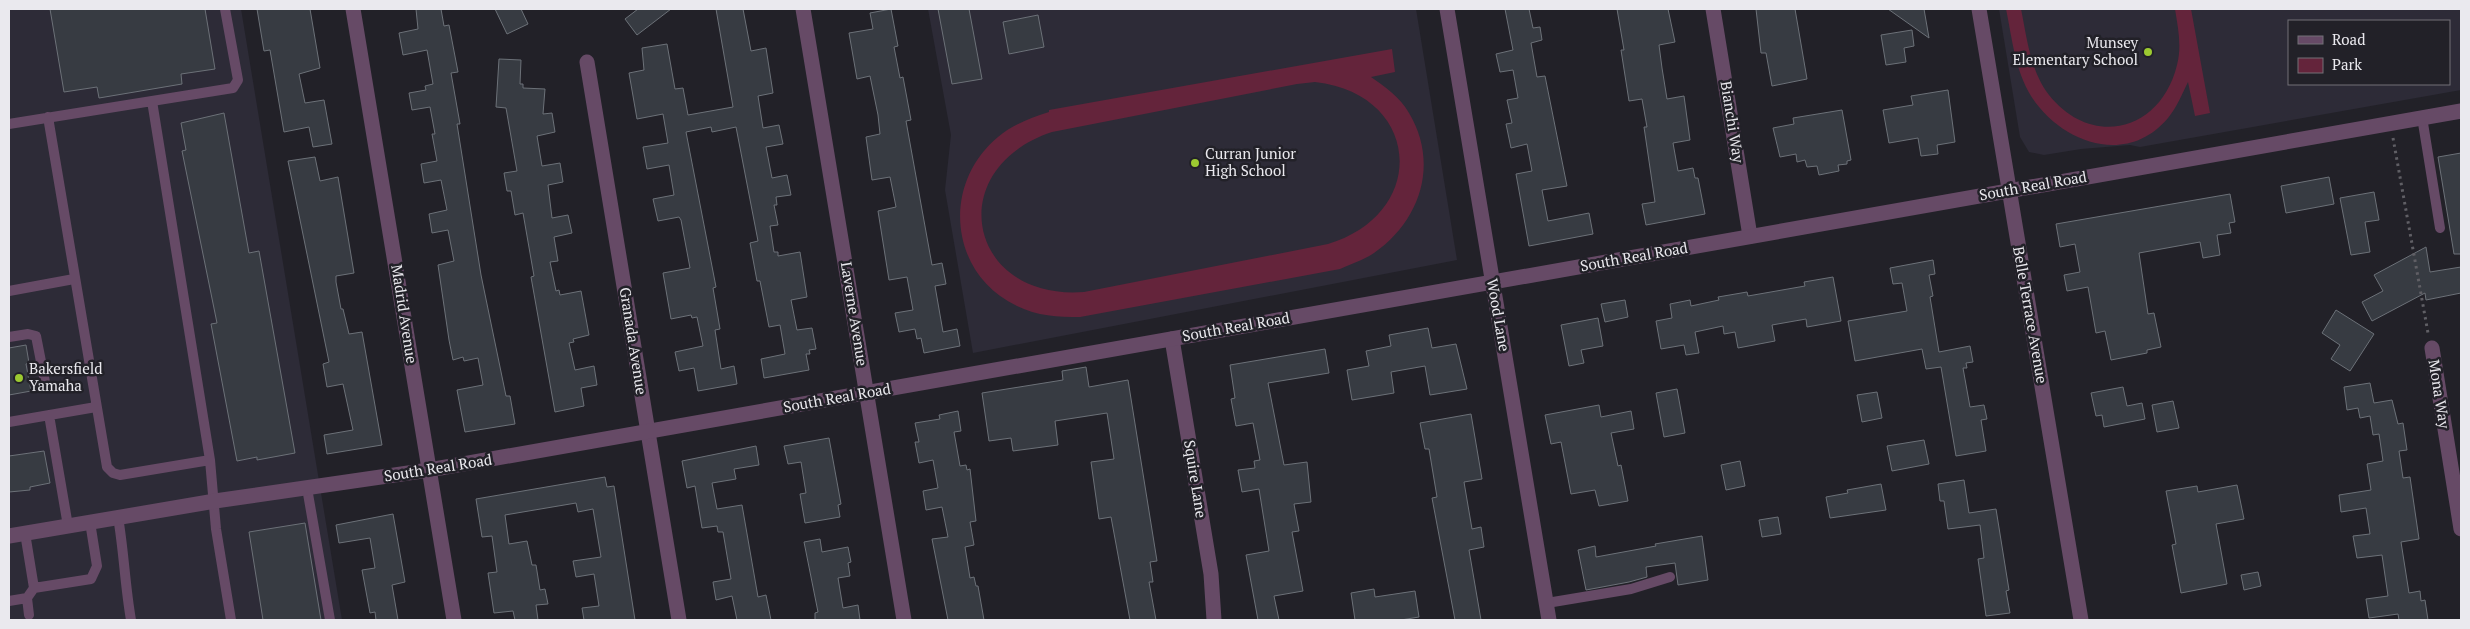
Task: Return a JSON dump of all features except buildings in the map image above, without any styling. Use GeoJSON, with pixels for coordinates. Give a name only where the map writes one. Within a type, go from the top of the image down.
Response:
{"type":"FeatureCollection","features":[{"type":"Feature","properties":{"kind":"street","name":"Madrid Avenue"},"geometry":{"type":"LineString","coordinates":[[353,9],[454,620]]}},
{"type":"Feature","properties":{"kind":"street","name":"Laverne Avenue"},"geometry":{"type":"LineString","coordinates":[[803,9],[904,620]]}},
{"type":"Feature","properties":{"kind":"street","name":"Wood Lane"},"geometry":{"type":"LineString","coordinates":[[1447,9],[1549,620]]}},
{"type":"Feature","properties":{"kind":"street","name":"Bianchi Way"},"geometry":{"type":"LineString","coordinates":[[1713,9],[1750,236]]}},
{"type":"Feature","properties":{"kind":"street","name":"Belle Terrace Avenue"},"geometry":{"type":"LineString","coordinates":[[1979,9],[2008,190],[2070,539],[2081,620]]}},
{"type":"Feature","properties":{"kind":"street","name":"Granada Avenue"},"geometry":{"type":"LineString","coordinates":[[587,62],[679,620]]}},
{"type":"Feature","properties":{"kind":"street","name":"South Real Road"},"geometry":{"type":"LineString","coordinates":[[9,536],[215,501],[429,470],[2461,111]]}},
{"type":"Feature","properties":{"kind":"street","name":"Squire Lane"},"geometry":{"type":"LineString","coordinates":[[1172,339],[1211,574],[1214,620]]}},
{"type":"Feature","properties":{"kind":"street","name":"Mona Way"},"geometry":{"type":"LineString","coordinates":[[2432,348],[2461,529]]}},
{"type":"Feature","properties":{"kind":"lane"},"geometry":{"type":"LineString","coordinates":[[9,124],[233,88],[238,80],[225,9]]}},
{"type":"Feature","properties":{"kind":"lane"},"geometry":{"type":"LineString","coordinates":[[152,101],[210,460],[216,530],[231,620]]}},
{"type":"Feature","properties":{"kind":"lane"},"geometry":{"type":"LineString","coordinates":[[48,118],[106,467],[113,473],[120,475],[210,460]]}},
{"type":"Feature","properties":{"kind":"lane"},"geometry":{"type":"LineString","coordinates":[[2422,118],[2440,228]]}},
{"type":"Feature","properties":{"kind":"lane"},"geometry":{"type":"LineString","coordinates":[[9,290],[74,279]]}},
{"type":"Feature","properties":{"kind":"lane"},"geometry":{"type":"LineString","coordinates":[[9,337],[28,334],[36,336],[45,382]]}},
{"type":"Feature","properties":{"kind":"lane"},"geometry":{"type":"LineString","coordinates":[[9,422],[96,407]]}},
{"type":"Feature","properties":{"kind":"lane"},"geometry":{"type":"LineString","coordinates":[[49,415],[68,526]]}},
{"type":"Feature","properties":{"kind":"lane"},"geometry":{"type":"LineString","coordinates":[[307,488],[330,620]]}},
{"type":"Feature","properties":{"kind":"lane"},"geometry":{"type":"LineString","coordinates":[[118,517],[126,565],[124,586],[131,620]]}},
{"type":"Feature","properties":{"kind":"lane"},"geometry":{"type":"LineString","coordinates":[[34,588],[90,579],[97,566],[90,522]]}},
{"type":"Feature","properties":{"kind":"lane"},"geometry":{"type":"LineString","coordinates":[[25,534],[34,588],[27,598],[29,614]]}},
{"type":"Feature","properties":{"kind":"lane"},"geometry":{"type":"LineString","coordinates":[[1547,603],[1631,589],[1670,577]]}},
{"type":"Feature","properties":{"kind":"lane"},"geometry":{"type":"LineString","coordinates":[[9,601],[27,598]]}},
{"type":"Feature","properties":{"kind":"path"},"geometry":{"type":"LineString","coordinates":[[2393,136],[2423,316],[2432,348]]}},
{"type":"Feature","properties":{"kind":"shaded area"},"geometry":{"type":"Polygon","coordinates":[[[9,9],[241,9],[342,620],[9,620],[9,9]]]}},
{"type":"Feature","properties":{"kind":"shaded area","name":"Curran Junior High School"},"geometry":{"type":"Polygon","coordinates":[[[928,9],[1416,9],[1457,260],[973,353],[945,190],[951,135],[928,9]]]}},
{"type":"Feature","properties":{"kind":"shaded area","name":"Munsey Elementary School"},"geometry":{"type":"Polygon","coordinates":[[[1999,9],[2461,9],[2461,90],[2140,147],[2130,145],[2081,149],[2044,155],[2029,152],[2020,137],[1999,9]]]}},
{"type":"Feature","properties":{"kind":"green space"},"geometry":{"type":"Polygon","coordinates":[[[2006,9],[2021,9],[2033,64],[2049,95],[2066,112],[2085,122],[2104,127],[2123,125],[2141,118],[2156,105],[2169,87],[2177,65],[2179,37],[2175,9],[2191,9],[2210,113],[2195,116],[2188,82],[2168,118],[2152,133],[2134,142],[2115,145],[2095,143],[2077,137],[2059,126],[2031,96],[2021,76],[2006,9]]]}},
{"type":"Feature","properties":{"kind":"green space"},"geometry":{"type":"Polygon","coordinates":[[[1392,49],[1395,72],[1371,77],[1392,93],[1409,113],[1418,132],[1423,151],[1424,171],[1414,207],[1404,224],[1390,240],[1374,253],[1340,269],[1080,317],[1040,314],[1017,306],[994,291],[977,273],[966,251],[961,227],[961,203],[967,179],[980,156],[1004,132],[1029,119],[1049,112],[1049,110],[1392,49]],[[1315,82],[1297,84],[1052,132],[1017,150],[994,174],[983,201],[983,229],[994,255],[1014,276],[1045,289],[1084,292],[1328,244],[1361,229],[1384,208],[1396,183],[1400,156],[1393,131],[1376,108],[1350,91],[1315,82]]]}},
{"type":"Feature","properties":{"kind":"place","name":"Munsey Elementary School"},"geometry":{"type":"Point","coordinates":[2148,52]}},
{"type":"Feature","properties":{"kind":"place","name":"Curran Junior High School"},"geometry":{"type":"Point","coordinates":[1195,163]}},
{"type":"Feature","properties":{"kind":"place","name":"Bakersfield Yamaha"},"geometry":{"type":"Point","coordinates":[19,378]}}]}
